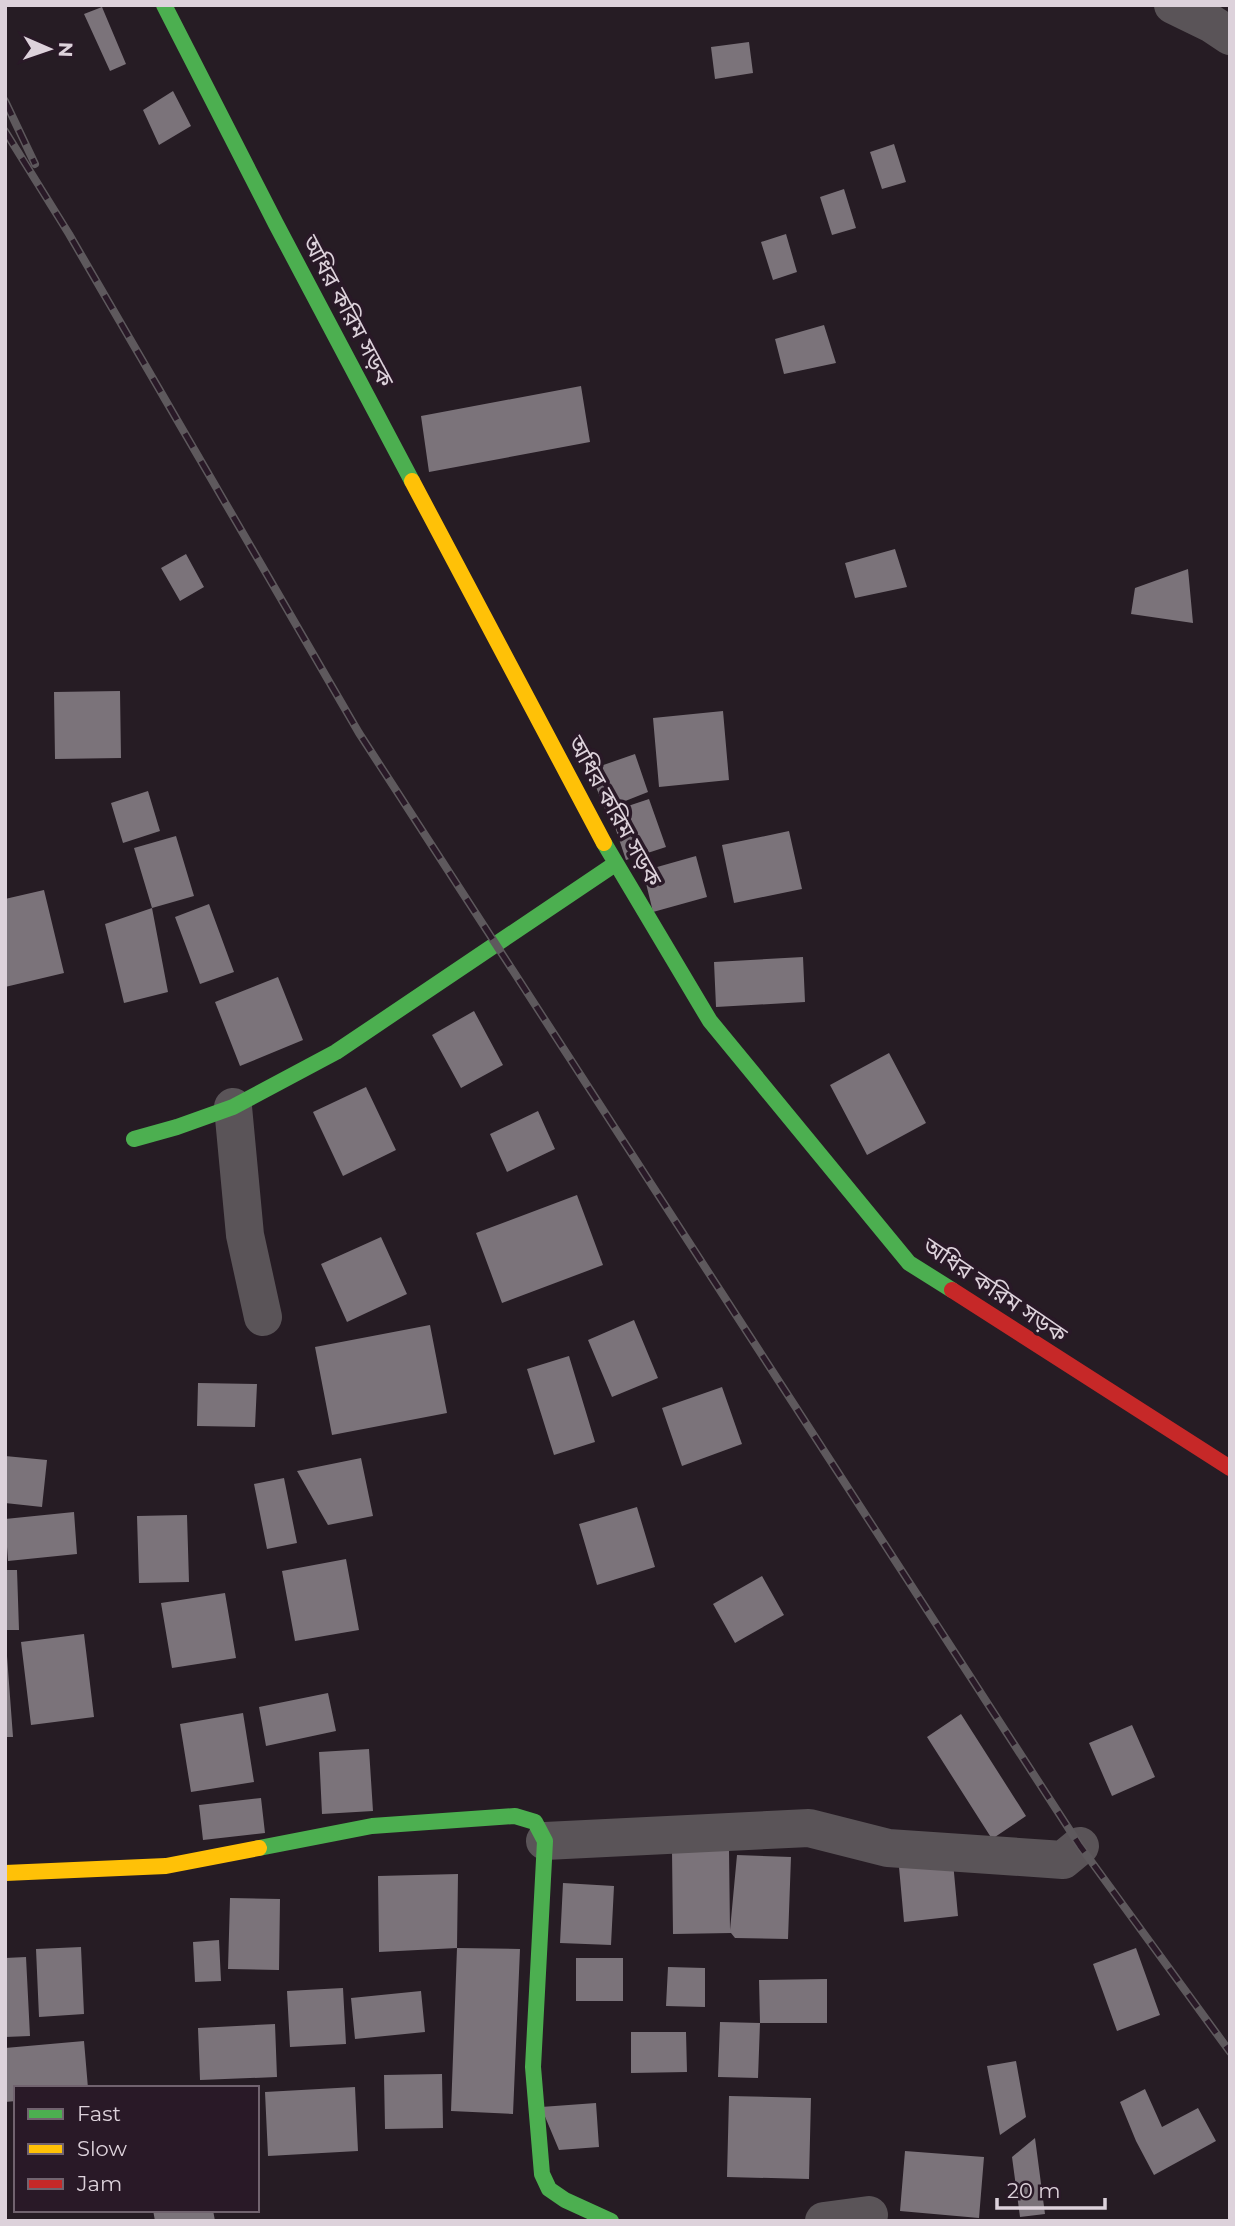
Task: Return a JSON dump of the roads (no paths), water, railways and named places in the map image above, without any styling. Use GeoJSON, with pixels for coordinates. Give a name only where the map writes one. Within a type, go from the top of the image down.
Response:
{"type":"FeatureCollection","features":[{"type":"Feature","properties":{"kind":"main road","name":"অধির করিম সড়ক"},"geometry":{"type":"LineString","coordinates":[[164,5],[276,224],[615,864],[710,1021],[909,1264],[1230,1468]]}},
{"type":"Feature","properties":{"kind":"main road"},"geometry":{"type":"LineString","coordinates":[[134,1139],[177,1128],[233,1107],[336,1052],[615,864]]}},
{"type":"Feature","properties":{"kind":"main road"},"geometry":{"type":"LineString","coordinates":[[5,1873],[166,1866],[372,1826],[515,1816],[535,1822],[545,1841],[533,2067],[542,2174],[550,2189],[565,2200],[611,2221]]}},
{"type":"Feature","properties":{"kind":"street"},"geometry":{"type":"LineString","coordinates":[[1173,5],[1230,36]]}},
{"type":"Feature","properties":{"kind":"street"},"geometry":{"type":"LineString","coordinates":[[233,1107],[245,1235],[263,1317]]}},
{"type":"Feature","properties":{"kind":"street"},"geometry":{"type":"LineString","coordinates":[[545,1841],[809,1828],[888,1848],[1063,1860],[1080,1846]]}},
{"type":"Feature","properties":{"kind":"street"},"geometry":{"type":"LineString","coordinates":[[824,2221],[869,2215]]}},
{"type":"Feature","properties":{"kind":"railway"},"geometry":{"type":"LineString","coordinates":[[5,101],[35,164]]}},
{"type":"Feature","properties":{"kind":"railway"},"geometry":{"type":"LineString","coordinates":[[5,131],[69,234],[359,733],[1080,1846],[1230,2052]]}}]}
